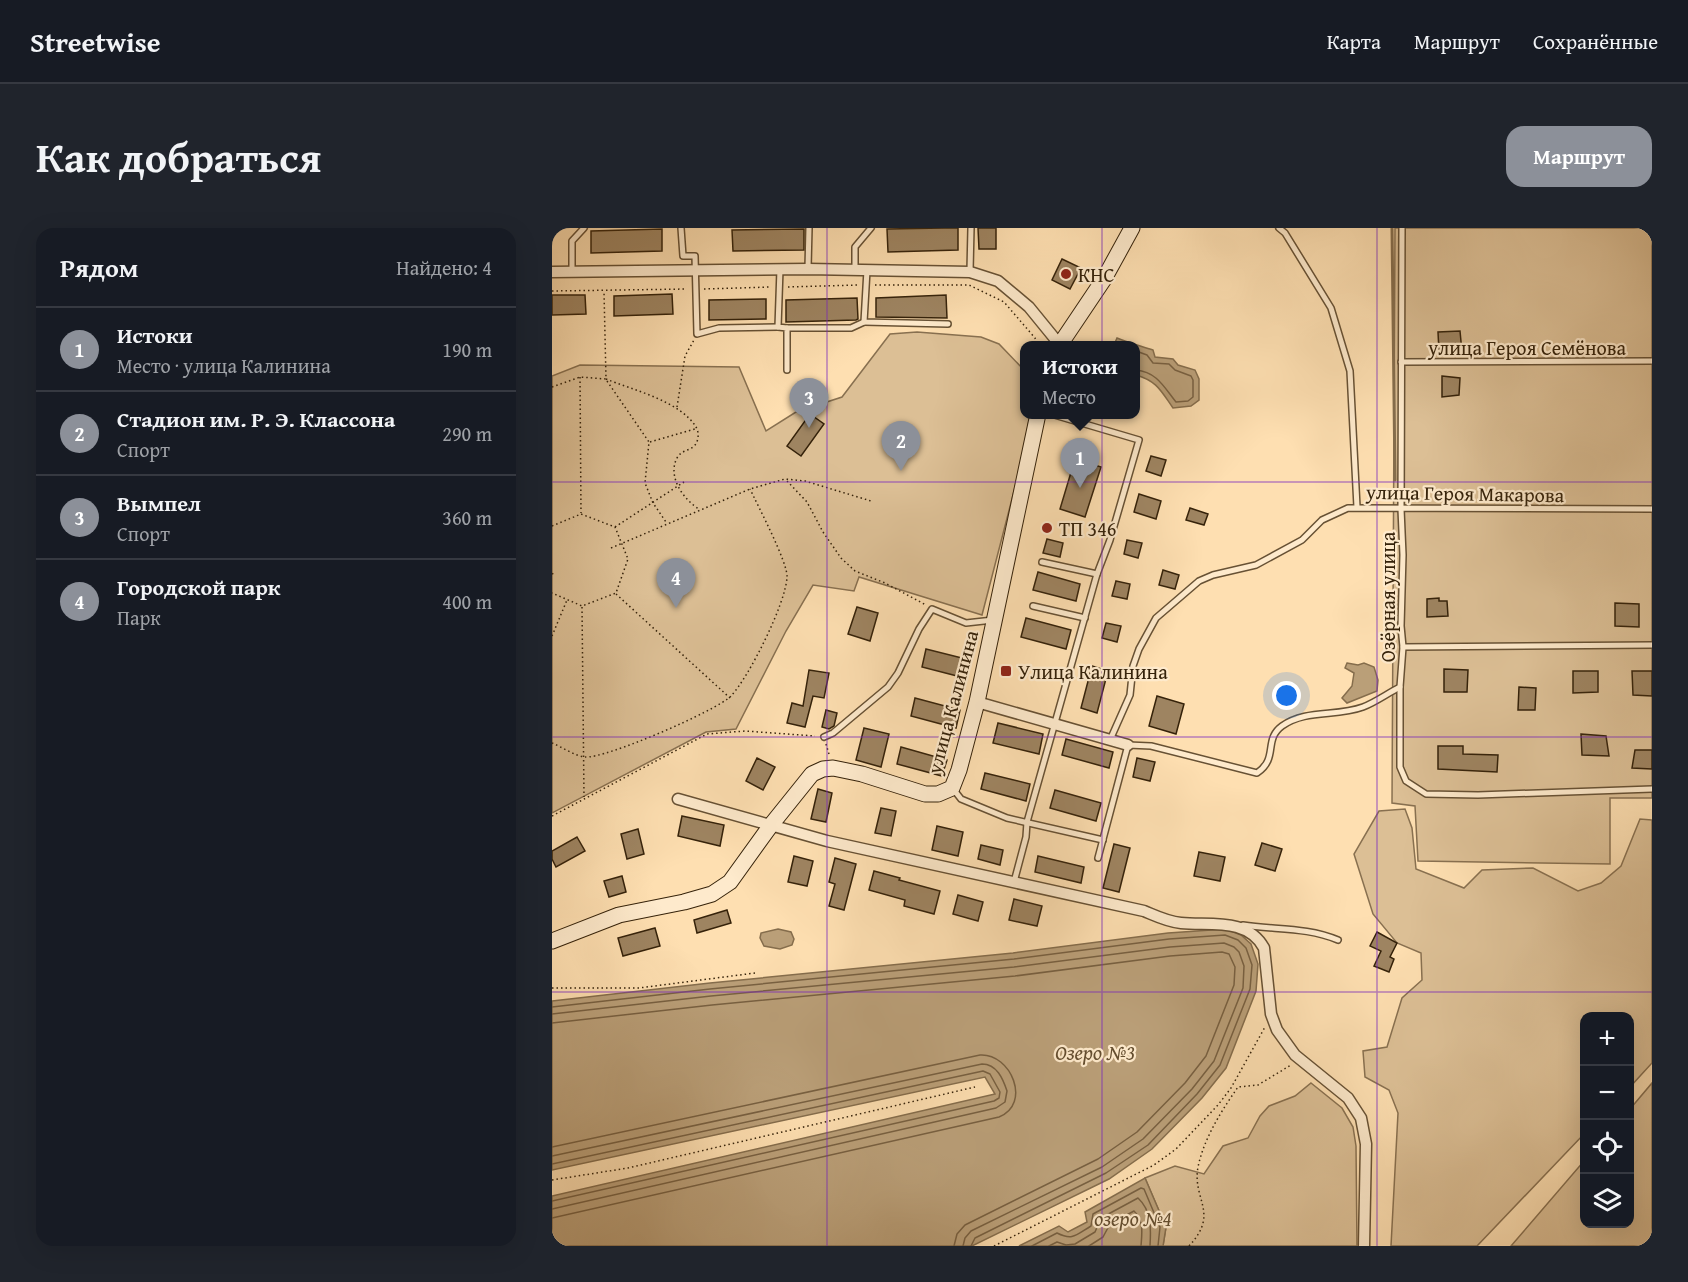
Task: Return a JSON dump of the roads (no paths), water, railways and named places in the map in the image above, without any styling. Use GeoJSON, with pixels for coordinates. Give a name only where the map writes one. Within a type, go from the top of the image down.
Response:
{"type":"FeatureCollection","features":[{"type":"Feature","properties":{"kind":"street"},"geometry":{"type":"LineString","coordinates":[[1062,341],[1090,302],[1132,228]]}},
{"type":"Feature","properties":{"kind":"street"},"geometry":{"type":"LineString","coordinates":[[552,272],[780,269],[970,272],[998,281],[1029,307],[1056,341]]}},
{"type":"Feature","properties":{"kind":"street","name":"улица Калинина"},"geometry":{"type":"LineString","coordinates":[[771,825],[812,774],[823,769],[832,768],[862,774],[926,794],[938,794],[952,788],[977,702],[1037,419]]}},
{"type":"Feature","properties":{"kind":"street"},"geometry":{"type":"LineString","coordinates":[[977,702],[1128,745]]}},
{"type":"Feature","properties":{"kind":"street"},"geometry":{"type":"LineString","coordinates":[[678,799],[827,841],[1144,911],[1180,923],[1228,925],[1250,934],[1260,941],[1264,948],[1271,1014],[1277,1029],[1295,1055],[1348,1098],[1360,1118],[1366,1144],[1364,1246]]}},
{"type":"Feature","properties":{"kind":"street"},"geometry":{"type":"LineString","coordinates":[[552,941],[619,915],[712,894],[730,882],[771,825]]}},
{"type":"Feature","properties":{"kind":"lane"},"geometry":{"type":"LineString","coordinates":[[573,271],[572,241],[584,228]]}},
{"type":"Feature","properties":{"kind":"lane"},"geometry":{"type":"LineString","coordinates":[[681,228],[683,256],[695,256],[697,334],[719,328],[851,328],[864,322],[948,324]]}},
{"type":"Feature","properties":{"kind":"lane"},"geometry":{"type":"LineString","coordinates":[[808,228],[808,269]]}},
{"type":"Feature","properties":{"kind":"lane"},"geometry":{"type":"LineString","coordinates":[[855,270],[855,247],[872,228]]}},
{"type":"Feature","properties":{"kind":"lane"},"geometry":{"type":"LineString","coordinates":[[970,272],[971,228]]}},
{"type":"Feature","properties":{"kind":"lane"},"geometry":{"type":"LineString","coordinates":[[1279,228],[1285,233],[1331,308],[1350,371],[1357,507]]}},
{"type":"Feature","properties":{"kind":"lane","name":"Озёрная улица"},"geometry":{"type":"LineString","coordinates":[[1128,745],[1151,746],[1257,773],[1269,760],[1275,732],[1283,725],[1306,716],[1364,707],[1400,687],[1404,647],[1401,626],[1403,555],[1401,509],[1402,228]]}},
{"type":"Feature","properties":{"kind":"lane"},"geometry":{"type":"LineString","coordinates":[[778,327],[780,269]]}},
{"type":"Feature","properties":{"kind":"lane"},"geometry":{"type":"LineString","coordinates":[[864,322],[867,270]]}},
{"type":"Feature","properties":{"kind":"lane"},"geometry":{"type":"LineString","coordinates":[[787,328],[787,370]]}},
{"type":"Feature","properties":{"kind":"lane","name":"улица Героя Семёнова"},"geometry":{"type":"LineString","coordinates":[[1401,362],[1652,361]]}},
{"type":"Feature","properties":{"kind":"lane"},"geometry":{"type":"LineString","coordinates":[[1014,882],[1026,837],[1027,822],[1054,723],[1139,440],[1068,419]]}},
{"type":"Feature","properties":{"kind":"lane","name":"улица Героя Макарова"},"geometry":{"type":"LineString","coordinates":[[1110,740],[1130,696],[1133,666],[1139,649],[1156,618],[1199,582],[1213,575],[1256,566],[1302,540],[1322,520],[1348,508],[1652,508]]}},
{"type":"Feature","properties":{"kind":"lane"},"geometry":{"type":"LineString","coordinates":[[1042,561],[1097,574]]}},
{"type":"Feature","properties":{"kind":"lane"},"geometry":{"type":"LineString","coordinates":[[1034,606],[1085,618]]}},
{"type":"Feature","properties":{"kind":"lane"},"geometry":{"type":"LineString","coordinates":[[824,737],[833,733],[888,687],[898,673],[919,629],[932,609],[966,622],[996,619]]}},
{"type":"Feature","properties":{"kind":"lane"},"geometry":{"type":"LineString","coordinates":[[1404,647],[1652,645]]}},
{"type":"Feature","properties":{"kind":"lane"},"geometry":{"type":"LineString","coordinates":[[1400,687],[1400,767],[1406,781],[1426,794],[1478,795],[1652,789]]}},
{"type":"Feature","properties":{"kind":"lane"},"geometry":{"type":"LineString","coordinates":[[1098,858],[1128,745]]}},
{"type":"Feature","properties":{"kind":"lane"},"geometry":{"type":"LineString","coordinates":[[952,788],[962,799],[1007,818],[1103,840]]}},
{"type":"Feature","properties":{"kind":"lane"},"geometry":{"type":"LineString","coordinates":[[1228,925],[1279,930],[1309,930],[1338,940]]}},
{"type":"Feature","properties":{"kind":"water"},"geometry":{"type":"Polygon","coordinates":[[[1140,346],[1153,350],[1155,357],[1173,359],[1178,365],[1195,370],[1199,379],[1199,400],[1191,406],[1173,408],[1162,392],[1140,376],[1140,346]]]}},
{"type":"Feature","properties":{"kind":"water"},"geometry":{"type":"Polygon","coordinates":[[[1347,663],[1358,665],[1364,663],[1374,667],[1378,680],[1377,691],[1347,703],[1342,698],[1352,686],[1354,673],[1345,668],[1347,663]]]}},
{"type":"Feature","properties":{"kind":"water"},"geometry":{"type":"Polygon","coordinates":[[[778,929],[791,932],[794,939],[792,945],[780,949],[764,946],[760,938],[761,933],[778,929]]]}},
{"type":"Feature","properties":{"kind":"water","name":"Озеро №3"},"geometry":{"type":"Polygon","coordinates":[[[1226,929],[1241,935],[1251,944],[1258,964],[1256,991],[1226,1068],[1202,1098],[1152,1149],[1109,1179],[972,1246],[552,1246],[552,1196],[995,1094],[985,1077],[552,1170],[552,1001],[1013,953],[1168,933],[1226,929]]]}},
{"type":"Feature","properties":{"kind":"water","name":"озеро №4"},"geometry":{"type":"Polygon","coordinates":[[[1145,1178],[1166,1227],[1163,1246],[1019,1246],[1059,1226],[1068,1232],[1087,1222],[1085,1212],[1145,1178]]]}},
{"type":"Feature","properties":{"kind":"waterway"},"geometry":{"type":"LineString","coordinates":[[1392,228],[1395,480]]}},
{"type":"Feature","properties":{"kind":"place","name":"КНС"},"geometry":{"type":"Point","coordinates":[1066,274]}},
{"type":"Feature","properties":{"kind":"place","name":"Вымпел"},"geometry":{"type":"Point","coordinates":[809,428]}},
{"type":"Feature","properties":{"kind":"place","name":"Стадион им. Р. Э. Классона"},"geometry":{"type":"Point","coordinates":[901,471]}},
{"type":"Feature","properties":{"kind":"place","name":"Истоки"},"geometry":{"type":"Point","coordinates":[1080,488]}},
{"type":"Feature","properties":{"kind":"place","name":"ТП 346"},"geometry":{"type":"Point","coordinates":[1047,528]}},
{"type":"Feature","properties":{"kind":"place","name":"Городской парк"},"geometry":{"type":"Point","coordinates":[676,608]}},
{"type":"Feature","properties":{"kind":"place","name":"Улица Калинина"},"geometry":{"type":"Point","coordinates":[1006,671]}}]}
